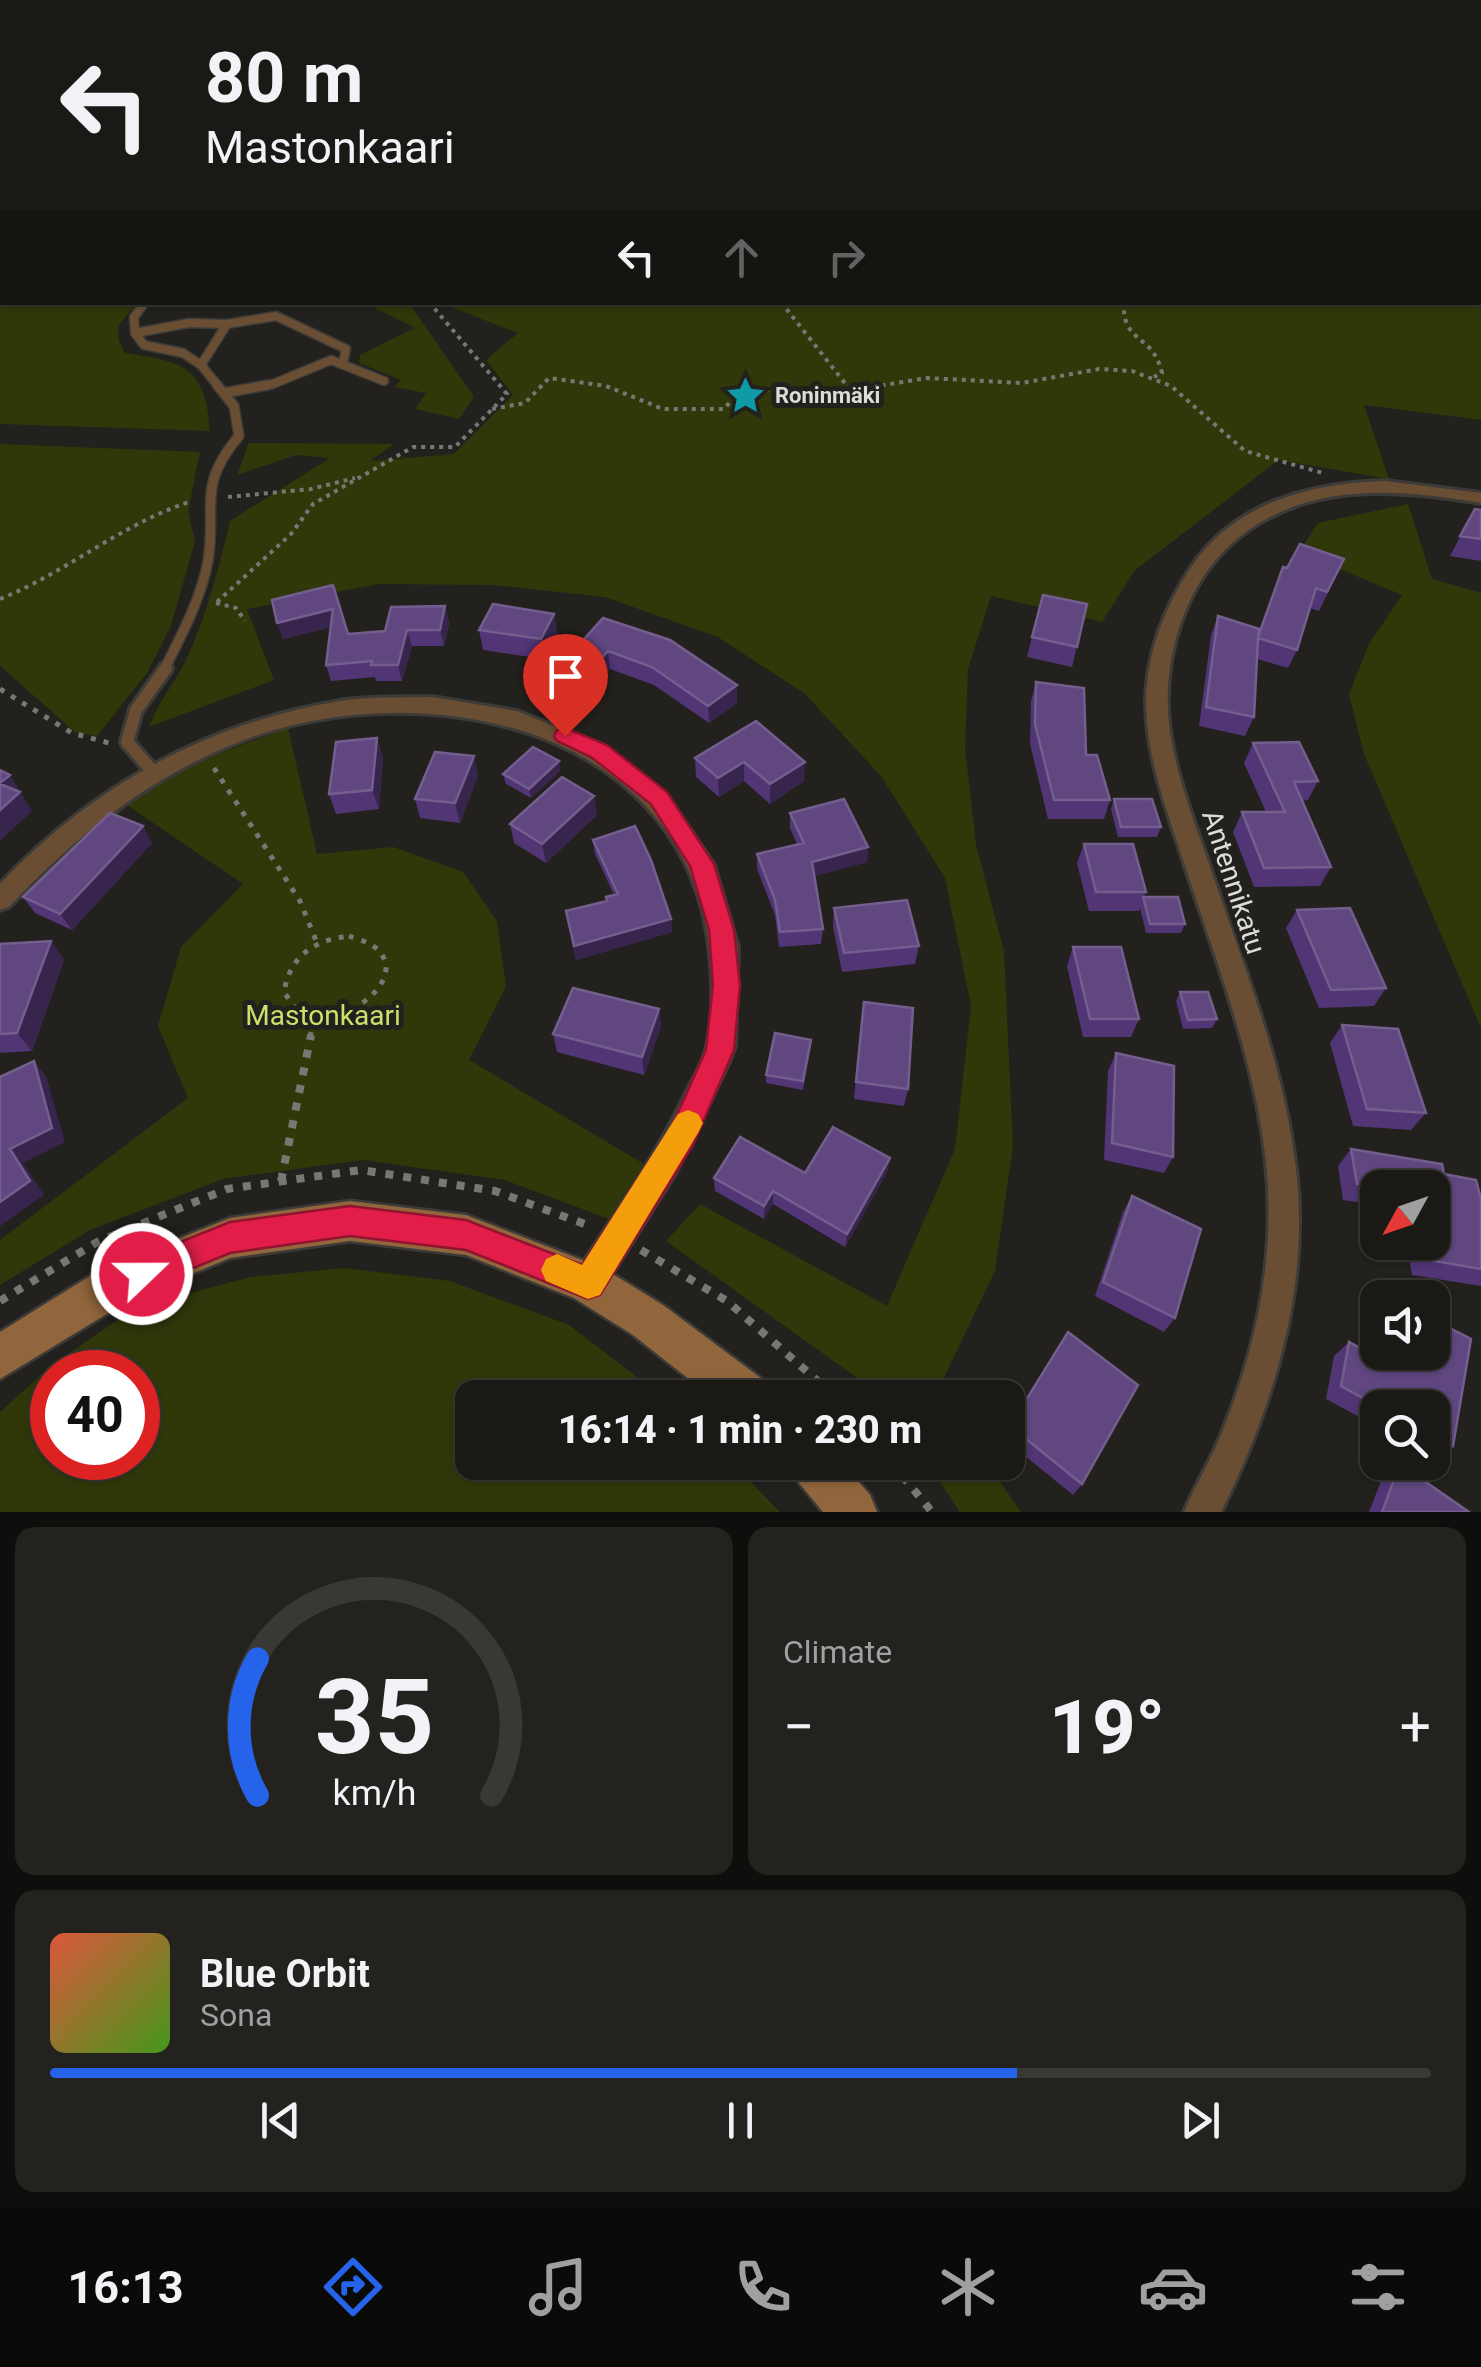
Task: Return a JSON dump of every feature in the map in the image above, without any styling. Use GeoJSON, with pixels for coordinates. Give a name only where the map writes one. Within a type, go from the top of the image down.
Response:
{"type":"FeatureCollection","features":[{"type":"Feature","properties":{"kind":"street","name":"Antennikatu"},"geometry":{"type":"LineString","coordinates":[[1202,1512],[1236,1448],[1273,1326],[1284,1208],[1270,1096],[1165,765],[1157,698],[1167,639],[1195,574],[1224,540],[1258,514],[1294,498],[1358,486],[1392,486],[1481,498]]}},
{"type":"Feature","properties":{"kind":"street"},"geometry":{"type":"LineString","coordinates":[[0,900],[37,858],[74,827],[154,773],[254,728],[332,710],[402,702],[531,720],[599,751],[659,798],[702,864],[722,930],[727,985],[720,1050],[682,1136],[588,1283]]}},
{"type":"Feature","properties":{"kind":"street"},"geometry":{"type":"LineString","coordinates":[[2,1351],[114,1286],[230,1238],[350,1221],[466,1235],[588,1283],[648,1320],[726,1380]]}},
{"type":"Feature","properties":{"kind":"street"},"geometry":{"type":"LineString","coordinates":[[826,1480],[852,1512]]}},
{"type":"Feature","properties":{"kind":"lane"},"geometry":{"type":"LineString","coordinates":[[143,305],[134,317],[135,333],[144,345],[183,353],[201,366],[234,406],[239,436],[222,456],[208,492],[208,560],[192,607],[163,673],[136,710],[127,742],[154,773]]}},
{"type":"Feature","properties":{"kind":"lane"},"geometry":{"type":"LineString","coordinates":[[135,333],[189,323],[227,324],[276,316],[346,349],[342,363]]}},
{"type":"Feature","properties":{"kind":"lane"},"geometry":{"type":"LineString","coordinates":[[201,366],[227,324]]}},
{"type":"Feature","properties":{"kind":"lane"},"geometry":{"type":"LineString","coordinates":[[224,393],[273,384],[319,362],[342,363],[384,382]]}},
{"type":"Feature","properties":{"kind":"path"},"geometry":{"type":"LineString","coordinates":[[217,602],[291,534],[313,504],[413,448],[455,448],[507,394],[432,305]]}},
{"type":"Feature","properties":{"kind":"path"},"geometry":{"type":"LineString","coordinates":[[784,305],[802,334],[827,356],[848,387]]}},
{"type":"Feature","properties":{"kind":"path"},"geometry":{"type":"LineString","coordinates":[[1122,305],[1128,326],[1150,342],[1162,368],[1162,373],[1154,377]]}},
{"type":"Feature","properties":{"kind":"path"},"geometry":{"type":"LineString","coordinates":[[492,410],[515,411],[537,395],[550,378],[606,386],[663,410],[724,409],[740,391],[848,387],[927,378],[1022,382],[1099,369],[1154,377],[1171,386],[1245,451],[1358,486]]}},
{"type":"Feature","properties":{"kind":"path"},"geometry":{"type":"LineString","coordinates":[[0,599],[35,585],[155,513],[184,502],[311,489],[362,476]]}},
{"type":"Feature","properties":{"kind":"path"},"geometry":{"type":"LineString","coordinates":[[192,607],[217,602],[236,608],[244,621]]}},
{"type":"Feature","properties":{"kind":"path"},"geometry":{"type":"LineString","coordinates":[[0,688],[72,733],[99,743],[127,742]]}},
{"type":"Feature","properties":{"kind":"path"},"geometry":{"type":"LineString","coordinates":[[202,749],[300,901],[317,943]]}},
{"type":"Feature","properties":{"kind":"path"},"geometry":{"type":"LineString","coordinates":[[333,937],[363,939],[375,946],[386,968],[375,996],[348,1016],[314,1020],[299,1014],[284,992],[291,964],[317,943],[333,937]]}},
{"type":"Feature","properties":{"kind":"path"},"geometry":{"type":"LineString","coordinates":[[282,1182],[314,1020]]}},
{"type":"Feature","properties":{"kind":"path"},"geometry":{"type":"LineString","coordinates":[[906,1480],[932,1512]]}},
{"type":"Feature","properties":{"kind":"green space"},"geometry":{"type":"Polygon","coordinates":[[[0,305],[135,305],[118,326],[125,353],[176,364],[187,371],[203,392],[210,431],[0,424],[0,305]]]}},
{"type":"Feature","properties":{"kind":"green space"},"geometry":{"type":"Polygon","coordinates":[[[369,305],[410,305],[474,397],[459,419],[415,409],[426,393],[394,387],[401,380],[359,363],[360,355],[415,328],[369,305]]]}},
{"type":"Feature","properties":{"kind":"green space"},"geometry":{"type":"Polygon","coordinates":[[[446,305],[1481,305],[1481,420],[1364,405],[1389,479],[1279,460],[1135,570],[1102,622],[991,596],[968,669],[965,749],[976,845],[1004,951],[1013,1147],[995,1271],[943,1380],[860,1380],[666,1241],[700,1204],[887,1306],[955,1149],[971,1006],[945,878],[881,776],[805,694],[718,637],[605,597],[494,585],[378,584],[247,609],[274,680],[149,727],[194,641],[230,521],[330,458],[296,455],[237,475],[249,443],[394,444],[370,461],[454,454],[513,395],[486,360],[518,333],[446,305]]]}},
{"type":"Feature","properties":{"kind":"green space"},"geometry":{"type":"Polygon","coordinates":[[[0,444],[200,452],[188,511],[195,541],[171,626],[147,673],[97,736],[75,732],[0,666],[0,444]]]}},
{"type":"Feature","properties":{"kind":"green space"},"geometry":{"type":"Polygon","coordinates":[[[1408,504],[1432,579],[1481,593],[1481,1028],[1364,754],[1349,694],[1369,644],[1402,595],[1299,552],[1318,523],[1408,504]]]}},
{"type":"Feature","properties":{"kind":"green space","name":"Mastonkaari"},"geometry":{"type":"Polygon","coordinates":[[[288,728],[317,854],[393,847],[463,872],[497,921],[506,986],[469,1060],[644,1164],[609,1219],[505,1180],[363,1160],[223,1179],[90,1230],[0,1285],[0,1240],[188,1098],[158,1026],[181,947],[243,884],[124,803],[195,762],[288,728]]]}},
{"type":"Feature","properties":{"kind":"green space"},"geometry":{"type":"Polygon","coordinates":[[[344,1268],[450,1281],[569,1325],[641,1380],[455,1380],[455,1480],[749,1480],[780,1512],[0,1512],[0,1412],[30,1385],[30,1480],[160,1480],[160,1350],[74,1350],[137,1307],[251,1277],[344,1268]]]}},
{"type":"Feature","properties":{"kind":"green space"},"geometry":{"type":"Polygon","coordinates":[[[938,1480],[999,1480],[1021,1512],[960,1512],[938,1480]]]}},
{"type":"Feature","properties":{"kind":"building"},"geometry":{"type":"Polygon","coordinates":[[[1475,509],[1481,510],[1481,539],[1460,536],[1475,509]]]}},
{"type":"Feature","properties":{"kind":"building"},"geometry":{"type":"Polygon","coordinates":[[[1300,544],[1344,559],[1327,592],[1316,588],[1297,650],[1258,638],[1254,717],[1206,707],[1218,616],[1259,629],[1258,637],[1283,567],[1287,568],[1300,544]]]}},
{"type":"Feature","properties":{"kind":"building"},"geometry":{"type":"Polygon","coordinates":[[[333,585],[348,634],[385,631],[391,607],[445,606],[440,630],[407,630],[398,665],[371,665],[372,661],[326,665],[333,609],[277,623],[272,600],[333,585]]]}},
{"type":"Feature","properties":{"kind":"building"},"geometry":{"type":"Polygon","coordinates":[[[1043,595],[1087,604],[1077,647],[1032,637],[1043,595]]]}},
{"type":"Feature","properties":{"kind":"building"},"geometry":{"type":"Polygon","coordinates":[[[493,604],[554,614],[541,639],[479,630],[493,604]]]}},
{"type":"Feature","properties":{"kind":"building"},"geometry":{"type":"Polygon","coordinates":[[[603,618],[670,640],[737,685],[708,706],[652,667],[608,651],[578,685],[552,675],[603,618]]]}},
{"type":"Feature","properties":{"kind":"building"},"geometry":{"type":"Polygon","coordinates":[[[1036,682],[1084,688],[1086,755],[1097,755],[1110,800],[1054,800],[1035,724],[1036,682]]]}},
{"type":"Feature","properties":{"kind":"building"},"geometry":{"type":"Polygon","coordinates":[[[756,721],[805,762],[770,784],[744,762],[718,778],[695,758],[756,721]]]}},
{"type":"Feature","properties":{"kind":"building"},"geometry":{"type":"Polygon","coordinates":[[[377,738],[372,790],[329,794],[336,742],[377,738]]]}},
{"type":"Feature","properties":{"kind":"building"},"geometry":{"type":"Polygon","coordinates":[[[1299,742],[1318,781],[1294,782],[1331,867],[1264,868],[1242,812],[1285,812],[1253,743],[1299,742]]]}},
{"type":"Feature","properties":{"kind":"building"},"geometry":{"type":"Polygon","coordinates":[[[533,747],[559,761],[529,789],[503,774],[533,747]]]}},
{"type":"Feature","properties":{"kind":"building"},"geometry":{"type":"Polygon","coordinates":[[[435,752],[474,756],[455,803],[415,799],[435,752]]]}},
{"type":"Feature","properties":{"kind":"building"},"geometry":{"type":"Polygon","coordinates":[[[0,770],[10,775],[0,783],[0,770]]]}},
{"type":"Feature","properties":{"kind":"building"},"geometry":{"type":"Polygon","coordinates":[[[562,777],[594,796],[542,844],[510,824],[562,777]]]}},
{"type":"Feature","properties":{"kind":"building"},"geometry":{"type":"Polygon","coordinates":[[[0,784],[20,792],[0,810],[0,784]]]}},
{"type":"Feature","properties":{"kind":"building"},"geometry":{"type":"Polygon","coordinates":[[[844,799],[868,847],[812,862],[823,929],[780,932],[775,900],[757,854],[804,843],[790,813],[844,799]]]}},
{"type":"Feature","properties":{"kind":"building"},"geometry":{"type":"Polygon","coordinates":[[[1114,799],[1152,799],[1161,827],[1121,827],[1114,799]]]}},
{"type":"Feature","properties":{"kind":"building"},"geometry":{"type":"Polygon","coordinates":[[[110,813],[143,826],[60,914],[23,897],[110,813]]]}},
{"type":"Feature","properties":{"kind":"building"},"geometry":{"type":"Polygon","coordinates":[[[635,826],[671,919],[574,946],[566,911],[607,901],[606,897],[618,894],[593,840],[635,826]]]}},
{"type":"Feature","properties":{"kind":"building"},"geometry":{"type":"Polygon","coordinates":[[[1084,844],[1133,844],[1146,892],[1096,892],[1084,844]]]}},
{"type":"Feature","properties":{"kind":"building"},"geometry":{"type":"Polygon","coordinates":[[[1143,897],[1178,897],[1185,924],[1150,924],[1143,897]]]}},
{"type":"Feature","properties":{"kind":"building"},"geometry":{"type":"Polygon","coordinates":[[[907,900],[919,946],[844,953],[834,908],[907,900]]]}},
{"type":"Feature","properties":{"kind":"building"},"geometry":{"type":"Polygon","coordinates":[[[1350,908],[1386,988],[1331,990],[1297,910],[1350,908]]]}},
{"type":"Feature","properties":{"kind":"building"},"geometry":{"type":"Polygon","coordinates":[[[51,941],[17,1033],[0,1034],[0,944],[51,941]]]}},
{"type":"Feature","properties":{"kind":"building"},"geometry":{"type":"Polygon","coordinates":[[[1073,947],[1121,947],[1139,1019],[1090,1019],[1073,947]]]}},
{"type":"Feature","properties":{"kind":"building"},"geometry":{"type":"Polygon","coordinates":[[[573,988],[659,1009],[642,1057],[553,1034],[573,988]]]}},
{"type":"Feature","properties":{"kind":"building"},"geometry":{"type":"Polygon","coordinates":[[[1180,992],[1208,992],[1217,1019],[1188,1020],[1180,992]]]}},
{"type":"Feature","properties":{"kind":"building"},"geometry":{"type":"Polygon","coordinates":[[[864,1002],[913,1008],[908,1089],[856,1082],[864,1002]]]}},
{"type":"Feature","properties":{"kind":"building"},"geometry":{"type":"Polygon","coordinates":[[[1342,1025],[1398,1029],[1426,1113],[1367,1109],[1342,1025]]]}},
{"type":"Feature","properties":{"kind":"building"},"geometry":{"type":"Polygon","coordinates":[[[775,1033],[811,1040],[803,1081],[766,1075],[775,1033]]]}},
{"type":"Feature","properties":{"kind":"building"},"geometry":{"type":"Polygon","coordinates":[[[1116,1053],[1174,1066],[1173,1157],[1112,1143],[1116,1053]]]}},
{"type":"Feature","properties":{"kind":"building"},"geometry":{"type":"Polygon","coordinates":[[[34,1061],[52,1128],[10,1149],[30,1181],[0,1202],[0,1077],[34,1061]]]}},
{"type":"Feature","properties":{"kind":"building"},"geometry":{"type":"Polygon","coordinates":[[[833,1127],[890,1158],[847,1234],[773,1191],[764,1206],[714,1178],[740,1137],[805,1173],[833,1127]]]}},
{"type":"Feature","properties":{"kind":"building"},"geometry":{"type":"Polygon","coordinates":[[[1351,1149],[1442,1164],[1443,1170],[1360,1170],[1360,1184],[1351,1149]]]}},
{"type":"Feature","properties":{"kind":"building"},"geometry":{"type":"Polygon","coordinates":[[[1450,1175],[1476,1180],[1481,1199],[1481,1269],[1428,1260],[1450,1260],[1450,1175]]]}},
{"type":"Feature","properties":{"kind":"building"},"geometry":{"type":"Polygon","coordinates":[[[1132,1196],[1201,1229],[1175,1318],[1103,1282],[1132,1196]]]}},
{"type":"Feature","properties":{"kind":"building"},"geometry":{"type":"Polygon","coordinates":[[[1450,1328],[1471,1339],[1453,1446],[1450,1390],[1360,1390],[1360,1396],[1341,1386],[1349,1342],[1360,1348],[1360,1370],[1450,1370],[1450,1328]]]}},
{"type":"Feature","properties":{"kind":"building"},"geometry":{"type":"Polygon","coordinates":[[[1068,1332],[1138,1385],[1082,1484],[1025,1438],[1025,1402],[1068,1332]]]}},
{"type":"Feature","properties":{"kind":"building"},"geometry":{"type":"Polygon","coordinates":[[[1394,1480],[1423,1480],[1469,1512],[1382,1512],[1394,1480]]]}},
{"type":"Feature","properties":{"kind":"slow traffic"},"geometry":{"type":"LineString","coordinates":[[557,1270],[588,1283],[688,1123]]}},
{"type":"Feature","properties":{"kind":"place","name":"Roninmäki"},"geometry":{"type":"Point","coordinates":[745,395]}},
{"type":"Feature","properties":{"kind":"route"},"geometry":{"type":"LineString","coordinates":[[142,1274],[230,1238],[350,1221],[466,1235],[588,1283],[682,1136],[720,1050],[727,985],[722,930],[702,864],[659,798],[599,751],[565,736]]}}]}
